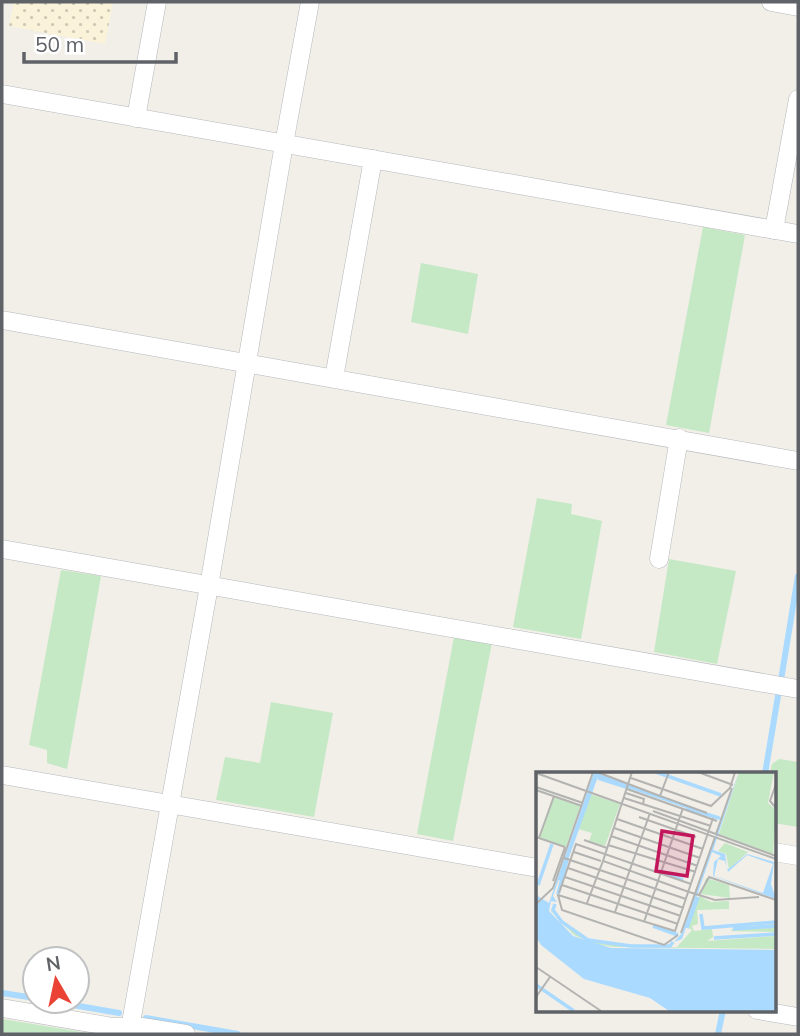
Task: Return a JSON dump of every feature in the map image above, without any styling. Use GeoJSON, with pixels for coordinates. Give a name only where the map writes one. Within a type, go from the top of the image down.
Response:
{"type":"FeatureCollection","features":[{"type":"Feature","properties":{"kind":"street"},"geometry":{"type":"LineString","coordinates":[[137,113],[157,2]]}},
{"type":"Feature","properties":{"kind":"street"},"geometry":{"type":"LineString","coordinates":[[130,1031],[310,2]]}},
{"type":"Feature","properties":{"kind":"street"},"geometry":{"type":"LineString","coordinates":[[771,2],[798,7]]}},
{"type":"Feature","properties":{"kind":"street"},"geometry":{"type":"LineString","coordinates":[[2,94],[137,113],[284,144],[798,234]]}},
{"type":"Feature","properties":{"kind":"street"},"geometry":{"type":"LineString","coordinates":[[774,230],[798,99]]}},
{"type":"Feature","properties":{"kind":"street"},"geometry":{"type":"LineString","coordinates":[[335,373],[373,159]]}},
{"type":"Feature","properties":{"kind":"street"},"geometry":{"type":"LineString","coordinates":[[2,320],[246,362],[335,373],[798,461]]}},
{"type":"Feature","properties":{"kind":"street"},"geometry":{"type":"LineString","coordinates":[[659,559],[679,438]]}},
{"type":"Feature","properties":{"kind":"street"},"geometry":{"type":"LineString","coordinates":[[2,549],[798,689]]}},
{"type":"Feature","properties":{"kind":"street"},"geometry":{"type":"LineString","coordinates":[[2,775],[536,868]]}},
{"type":"Feature","properties":{"kind":"street"},"geometry":{"type":"LineString","coordinates":[[776,852],[798,856]]}},
{"type":"Feature","properties":{"kind":"street"},"geometry":{"type":"LineString","coordinates":[[2,1008],[130,1031],[142,1027],[186,1034]]}},
{"type":"Feature","properties":{"kind":"street"},"geometry":{"type":"LineString","coordinates":[[769,1012],[798,1017]]}},
{"type":"Feature","properties":{"kind":"green space"},"geometry":{"type":"Polygon","coordinates":[[[703,227],[745,235],[709,433],[666,425],[703,227]]]}},
{"type":"Feature","properties":{"kind":"green space"},"geometry":{"type":"Polygon","coordinates":[[[421,263],[478,274],[468,334],[411,322],[421,263]]]}},
{"type":"Feature","properties":{"kind":"green space"},"geometry":{"type":"Polygon","coordinates":[[[537,498],[572,504],[571,514],[602,521],[581,639],[513,627],[537,498]]]}},
{"type":"Feature","properties":{"kind":"green space"},"geometry":{"type":"Polygon","coordinates":[[[669,559],[736,571],[717,664],[654,652],[669,559]]]}},
{"type":"Feature","properties":{"kind":"green space"},"geometry":{"type":"Polygon","coordinates":[[[61,570],[101,576],[67,769],[47,763],[47,750],[29,745],[61,570]]]}},
{"type":"Feature","properties":{"kind":"green space"},"geometry":{"type":"Polygon","coordinates":[[[454,637],[492,643],[453,841],[417,834],[454,637]]]}},
{"type":"Feature","properties":{"kind":"green space"},"geometry":{"type":"Polygon","coordinates":[[[271,702],[333,713],[314,817],[216,800],[225,757],[260,763],[271,702]]]}},
{"type":"Feature","properties":{"kind":"green space"},"geometry":{"type":"Polygon","coordinates":[[[779,759],[798,762],[798,827],[776,823],[776,772],[770,772],[772,764],[779,759]]]}},
{"type":"Feature","properties":{"kind":"green space"},"geometry":{"type":"Polygon","coordinates":[[[2,1019],[94,1034],[2,1034],[2,1019]]]}},
{"type":"Feature","properties":{"kind":"sand"},"geometry":{"type":"Polygon","coordinates":[[[14,2],[113,2],[105,44],[9,26],[14,2]]]}},
{"type":"Feature","properties":{"kind":"waterway"},"geometry":{"type":"LineString","coordinates":[[781,680],[798,576]]}},
{"type":"Feature","properties":{"kind":"waterway"},"geometry":{"type":"LineString","coordinates":[[765,772],[778,696]]}},
{"type":"Feature","properties":{"kind":"waterway"},"geometry":{"type":"LineString","coordinates":[[2,993],[21,996]]}},
{"type":"Feature","properties":{"kind":"waterway"},"geometry":{"type":"LineString","coordinates":[[91,1008],[119,1013]]}},
{"type":"Feature","properties":{"kind":"waterway"},"geometry":{"type":"LineString","coordinates":[[718,1034],[723,1012]]}},
{"type":"Feature","properties":{"kind":"waterway"},"geometry":{"type":"LineString","coordinates":[[146,1018],[238,1034]]}}]}
